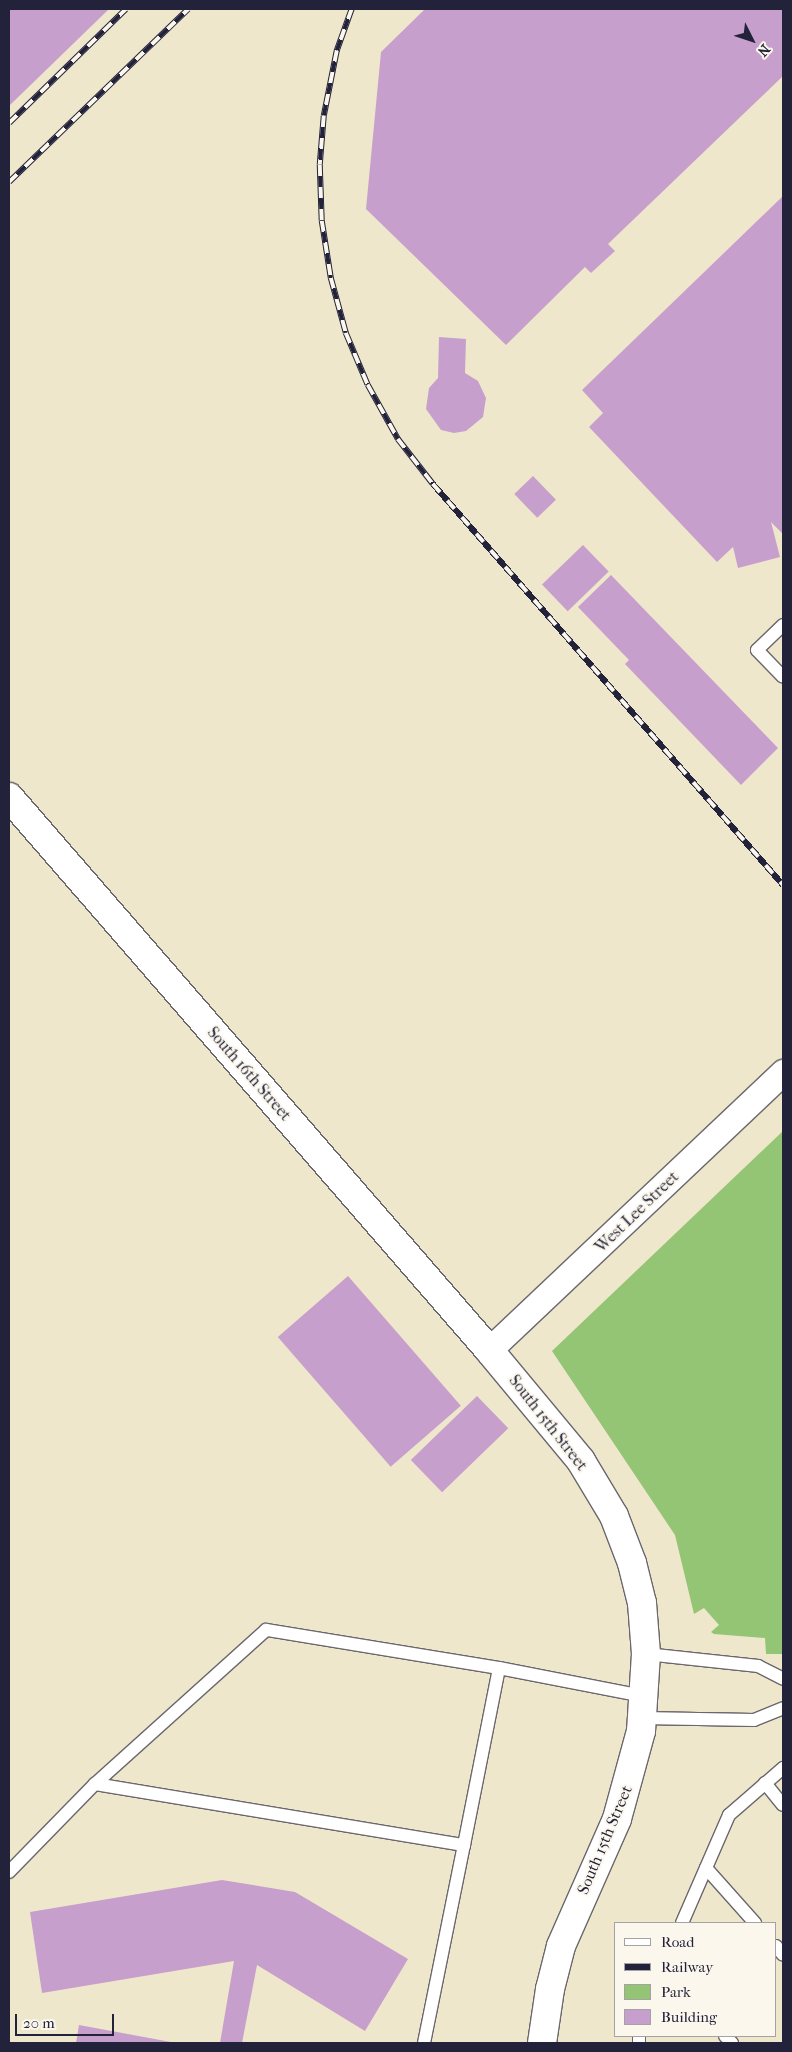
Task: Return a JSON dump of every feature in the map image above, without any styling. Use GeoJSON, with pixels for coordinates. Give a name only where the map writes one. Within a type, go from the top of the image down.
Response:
{"type":"FeatureCollection","features":[{"type":"Feature","properties":{"kind":"street","name":"South 16th Street"},"geometry":{"type":"LineString","coordinates":[[9,797],[489,1350]]}},
{"type":"Feature","properties":{"kind":"street","name":"West Lee Street"},"geometry":{"type":"LineString","coordinates":[[489,1350],[783,1072]]}},
{"type":"Feature","properties":{"kind":"street","name":"South 15th Street"},"geometry":{"type":"LineString","coordinates":[[489,1350],[581,1461],[614,1516],[632,1563],[640,1595],[646,1654],[643,1707],[631,1776],[617,1819],[561,1946],[550,1989],[542,2043]]}},
{"type":"Feature","properties":{"kind":"lane"},"geometry":{"type":"LineString","coordinates":[[783,625],[757,650],[783,677]]}},
{"type":"Feature","properties":{"kind":"lane"},"geometry":{"type":"LineString","coordinates":[[9,1872],[95,1784],[266,1630],[499,1668],[643,1707],[754,1720],[783,1708]]}},
{"type":"Feature","properties":{"kind":"lane"},"geometry":{"type":"LineString","coordinates":[[646,1654],[758,1666],[783,1679]]}},
{"type":"Feature","properties":{"kind":"lane"},"geometry":{"type":"LineString","coordinates":[[424,2043],[499,1668]]}},
{"type":"Feature","properties":{"kind":"lane"},"geometry":{"type":"LineString","coordinates":[[682,1922],[729,1815],[783,1768]]}},
{"type":"Feature","properties":{"kind":"lane"},"geometry":{"type":"LineString","coordinates":[[95,1784],[464,1844]]}},
{"type":"Feature","properties":{"kind":"lane"},"geometry":{"type":"LineString","coordinates":[[765,1784],[783,1805]]}},
{"type":"Feature","properties":{"kind":"lane"},"geometry":{"type":"LineString","coordinates":[[706,1868],[754,1922]]}},
{"type":"Feature","properties":{"kind":"green space"},"geometry":{"type":"Polygon","coordinates":[[[783,1131],[783,1654],[766,1654],[765,1638],[714,1634],[711,1632],[719,1625],[704,1608],[694,1614],[675,1535],[552,1351],[783,1131]]]}},
{"type":"Feature","properties":{"kind":"building"},"geometry":{"type":"Polygon","coordinates":[[[9,9],[109,9],[9,106],[9,9]]]}},
{"type":"Feature","properties":{"kind":"building"},"geometry":{"type":"Polygon","coordinates":[[[425,9],[783,9],[783,76],[608,244],[615,251],[591,273],[585,267],[506,345],[366,209],[381,52],[425,9]]]}},
{"type":"Feature","properties":{"kind":"building"},"geometry":{"type":"Polygon","coordinates":[[[783,196],[783,534],[771,522],[780,557],[738,568],[733,547],[717,562],[589,427],[603,413],[582,390],[783,196]]]}},
{"type":"Feature","properties":{"kind":"building"},"geometry":{"type":"Polygon","coordinates":[[[439,337],[466,339],[465,373],[478,381],[486,398],[483,417],[466,431],[454,433],[441,430],[426,409],[429,388],[438,378],[439,337]]]}},
{"type":"Feature","properties":{"kind":"building"},"geometry":{"type":"Polygon","coordinates":[[[533,476],[556,500],[537,518],[514,494],[533,476]]]}},
{"type":"Feature","properties":{"kind":"building"},"geometry":{"type":"Polygon","coordinates":[[[583,545],[609,572],[568,611],[542,585],[583,545]]]}},
{"type":"Feature","properties":{"kind":"building"},"geometry":{"type":"Polygon","coordinates":[[[611,575],[778,748],[741,785],[625,664],[629,660],[578,607],[611,575]]]}},
{"type":"Feature","properties":{"kind":"building"},"geometry":{"type":"Polygon","coordinates":[[[348,1276],[461,1406],[391,1467],[278,1337],[348,1276]]]}},
{"type":"Feature","properties":{"kind":"building"},"geometry":{"type":"Polygon","coordinates":[[[477,1396],[508,1428],[442,1492],[411,1460],[477,1396]]]}},
{"type":"Feature","properties":{"kind":"building"},"geometry":{"type":"Polygon","coordinates":[[[222,1880],[295,1892],[408,1959],[365,2031],[257,1965],[242,2043],[220,2043],[234,1961],[42,1993],[30,1912],[222,1880]]]}},
{"type":"Feature","properties":{"kind":"building"},"geometry":{"type":"Polygon","coordinates":[[[79,2025],[171,2042],[171,2043],[76,2043],[79,2025]]]}},
{"type":"Feature","properties":{"kind":"railway"},"geometry":{"type":"LineString","coordinates":[[9,123],[126,9]]}},
{"type":"Feature","properties":{"kind":"railway"},"geometry":{"type":"LineString","coordinates":[[9,182],[188,9]]}},
{"type":"Feature","properties":{"kind":"railway"},"geometry":{"type":"LineString","coordinates":[[352,9],[337,51],[324,116],[320,165],[322,221],[331,278],[346,333],[368,385],[398,439],[433,484],[783,885]]}}]}
